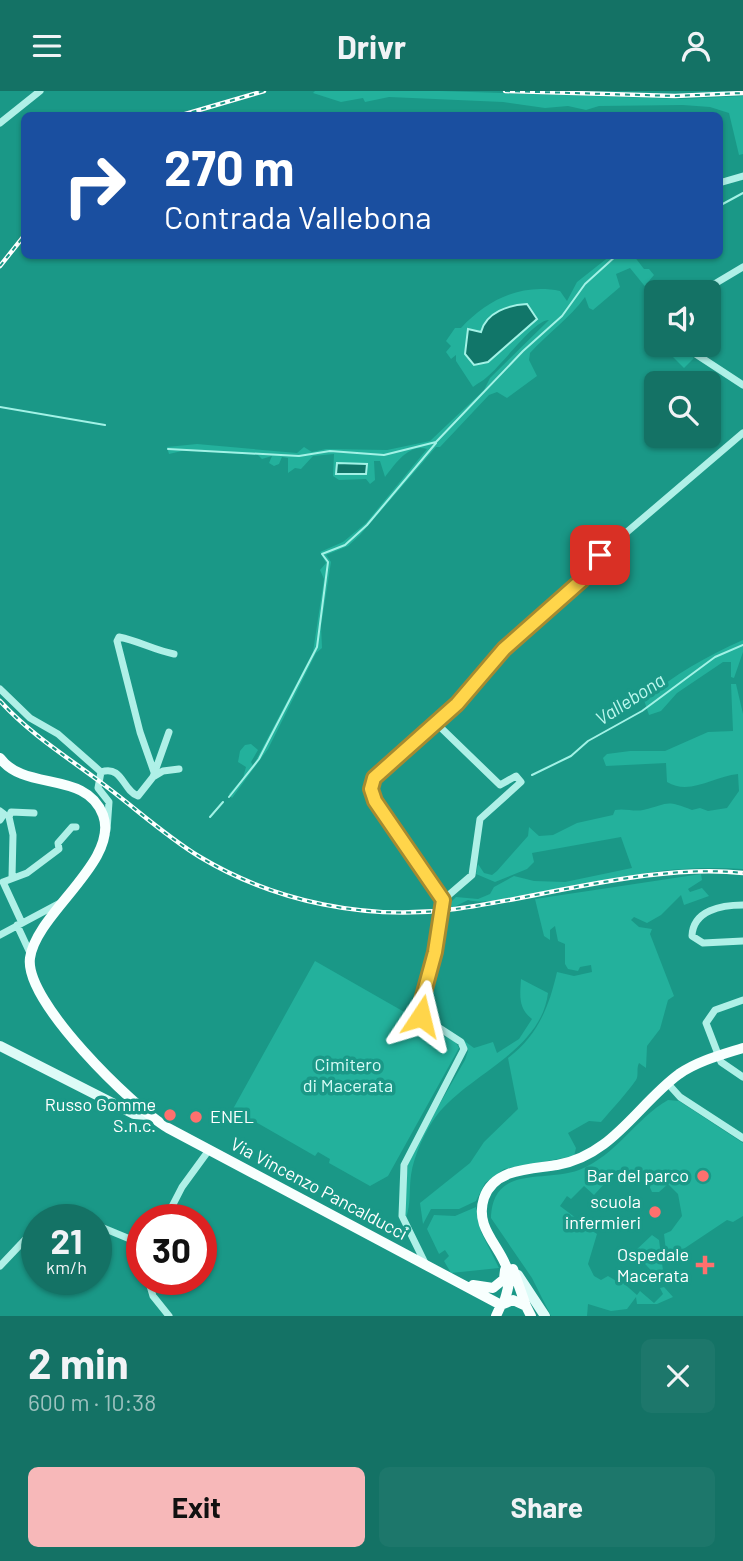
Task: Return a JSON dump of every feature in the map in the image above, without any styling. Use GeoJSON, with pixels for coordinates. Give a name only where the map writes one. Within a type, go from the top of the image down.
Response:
{"type":"FeatureCollection","features":[{"type":"Feature","properties":{"kind":"main road"},"geometry":{"type":"LineString","coordinates":[[0,758],[19,773],[76,787],[91,797],[104,819],[104,837],[94,859],[39,936],[31,955],[34,983],[50,1009],[104,1073],[148,1115]]}},
{"type":"Feature","properties":{"kind":"main road","name":"Via Vincenzo Pancalducci"},"geometry":{"type":"LineString","coordinates":[[0,1046],[134,1114],[148,1115],[447,1278],[502,1303],[518,1300],[528,1311]]}},
{"type":"Feature","properties":{"kind":"main road"},"geometry":{"type":"LineString","coordinates":[[668,1087],[679,1075],[718,1056],[743,1048]]}},
{"type":"Feature","properties":{"kind":"main road"},"geometry":{"type":"LineString","coordinates":[[668,1087],[718,1056]]}},
{"type":"Feature","properties":{"kind":"main road","name":"Via Vincenzo Pancalducci"},"geometry":{"type":"LineString","coordinates":[[528,1311],[509,1265],[484,1217],[486,1193],[504,1178],[587,1156],[609,1141],[668,1087]]}},
{"type":"Feature","properties":{"kind":"main road"},"geometry":{"type":"LineString","coordinates":[[447,1278],[493,1288],[504,1279],[509,1265]]}},
{"type":"Feature","properties":{"kind":"main road"},"geometry":{"type":"LineString","coordinates":[[502,1303],[509,1280],[509,1265]]}},
{"type":"Feature","properties":{"kind":"main road"},"geometry":{"type":"LineString","coordinates":[[509,1265],[545,1316]]}},
{"type":"Feature","properties":{"kind":"main road","name":"Via Vincenzo Pancalducci"},"geometry":{"type":"LineString","coordinates":[[472,1290],[495,1316],[502,1303]]}},
{"type":"Feature","properties":{"kind":"street"},"geometry":{"type":"LineString","coordinates":[[0,123],[40,91]]}},
{"type":"Feature","properties":{"kind":"street"},"geometry":{"type":"LineString","coordinates":[[723,182],[743,176]]}},
{"type":"Feature","properties":{"kind":"street"},"geometry":{"type":"LineString","coordinates":[[721,280],[743,267]]}},
{"type":"Feature","properties":{"kind":"street"},"geometry":{"type":"LineString","coordinates":[[700,357],[743,385]]}},
{"type":"Feature","properties":{"kind":"street"},"geometry":{"type":"LineString","coordinates":[[443,900],[375,801],[371,789],[376,774],[457,704],[504,649],[582,580],[600,555],[743,433]]}},
{"type":"Feature","properties":{"kind":"street"},"geometry":{"type":"LineString","coordinates":[[154,774],[140,732],[117,641],[119,637],[136,641],[147,649],[174,654]]}},
{"type":"Feature","properties":{"kind":"street"},"geometry":{"type":"LineString","coordinates":[[0,688],[30,719],[58,734],[101,772],[114,771],[120,774],[132,794],[138,796],[154,774],[169,732]]}},
{"type":"Feature","properties":{"kind":"street"},"geometry":{"type":"LineString","coordinates":[[427,1267],[405,1227],[402,1178],[407,1154],[464,1049],[461,1042],[426,1021],[419,1011],[435,952],[443,900],[472,875],[480,820],[521,782],[516,776],[499,785],[436,723]]}},
{"type":"Feature","properties":{"kind":"street"},"geometry":{"type":"LineString","coordinates":[[154,774],[179,769]]}},
{"type":"Feature","properties":{"kind":"street"},"geometry":{"type":"LineString","coordinates":[[101,772],[98,788],[110,802],[104,837]]}},
{"type":"Feature","properties":{"kind":"street"},"geometry":{"type":"LineString","coordinates":[[0,811],[4,814],[0,820]]}},
{"type":"Feature","properties":{"kind":"street"},"geometry":{"type":"LineString","coordinates":[[12,877],[13,835],[9,817],[11,812],[34,813]]}},
{"type":"Feature","properties":{"kind":"street"},"geometry":{"type":"LineString","coordinates":[[31,955],[2,881],[27,873],[59,849],[58,843],[72,827],[76,827]]}},
{"type":"Feature","properties":{"kind":"street"},"geometry":{"type":"LineString","coordinates":[[0,935],[63,902]]}},
{"type":"Feature","properties":{"kind":"street"},"geometry":{"type":"LineString","coordinates":[[743,905],[715,908],[702,915],[692,927],[692,936],[703,943],[743,941]]}},
{"type":"Feature","properties":{"kind":"street"},"geometry":{"type":"LineString","coordinates":[[743,1000],[720,1007],[706,1018],[718,1056],[724,1066],[743,1077]]}},
{"type":"Feature","properties":{"kind":"street"},"geometry":{"type":"LineString","coordinates":[[668,1087],[743,1137]]}},
{"type":"Feature","properties":{"kind":"street"},"geometry":{"type":"LineString","coordinates":[[174,1204],[209,1150]]}},
{"type":"Feature","properties":{"kind":"street"},"geometry":{"type":"LineString","coordinates":[[0,1266],[21,1244]]}},
{"type":"Feature","properties":{"kind":"street"},"geometry":{"type":"LineString","coordinates":[[153,1295],[169,1316]]}},
{"type":"Feature","properties":{"kind":"green space"},"geometry":{"type":"Polygon","coordinates":[[[440,91],[681,99],[743,96],[743,154],[739,155],[729,113],[710,107],[599,106],[586,110],[568,106],[545,108],[503,102],[389,97],[365,102],[363,98],[341,102],[313,93],[440,91]]]}},
{"type":"Feature","properties":{"kind":"green space"},"geometry":{"type":"Polygon","coordinates":[[[606,259],[636,259],[644,269],[649,269],[654,275],[650,280],[644,280],[644,285],[630,268],[616,274],[620,287],[593,310],[589,308],[585,297],[530,353],[529,360],[537,376],[507,398],[497,392],[489,395],[440,447],[436,447],[360,535],[348,546],[326,555],[331,562],[321,626],[322,648],[316,653],[268,749],[232,798],[229,794],[243,778],[246,767],[238,762],[240,751],[245,745],[251,744],[258,750],[251,762],[253,766],[313,652],[324,579],[320,570],[326,563],[320,552],[343,542],[366,523],[427,449],[408,452],[385,477],[380,461],[374,461],[375,480],[370,484],[366,479],[339,480],[333,476],[334,454],[313,456],[301,469],[295,468],[288,473],[288,458],[282,457],[279,464],[274,466],[269,463],[272,456],[262,459],[258,455],[186,450],[169,454],[167,447],[197,444],[297,453],[304,447],[312,452],[326,449],[387,450],[430,441],[484,390],[490,378],[549,320],[535,327],[494,371],[473,387],[456,361],[456,355],[451,359],[446,352],[451,346],[446,341],[455,328],[461,328],[493,302],[518,292],[532,289],[560,291],[567,301],[577,282],[606,259]]]}},
{"type":"Feature","properties":{"kind":"green space"},"geometry":{"type":"Polygon","coordinates":[[[673,357],[694,358],[684,368],[673,357]]]}},
{"type":"Feature","properties":{"kind":"green space"},"geometry":{"type":"Polygon","coordinates":[[[743,640],[743,652],[734,678],[731,677],[731,662],[723,662],[677,693],[661,711],[649,715],[644,700],[692,666],[743,640]]]}},
{"type":"Feature","properties":{"kind":"green space"},"geometry":{"type":"Polygon","coordinates":[[[731,684],[736,684],[743,714],[743,869],[663,871],[523,897],[468,900],[452,908],[448,905],[456,897],[478,899],[490,894],[494,887],[514,876],[534,881],[565,882],[632,868],[621,837],[532,853],[534,862],[527,869],[495,882],[476,874],[478,864],[484,873],[492,875],[497,871],[528,836],[529,827],[539,836],[553,835],[577,823],[613,815],[615,810],[640,810],[667,804],[692,810],[727,808],[739,791],[738,774],[684,787],[667,782],[666,763],[606,766],[603,758],[607,754],[630,751],[665,751],[708,732],[733,731],[731,684]]]}},
{"type":"Feature","properties":{"kind":"green space"},"geometry":{"type":"Polygon","coordinates":[[[701,874],[702,880],[688,889],[690,892],[702,888],[709,896],[684,905],[681,895],[661,915],[647,923],[634,917],[631,920],[639,927],[652,929],[650,934],[674,996],[668,1000],[660,1029],[647,1046],[646,1068],[639,1063],[636,1080],[601,1122],[589,1121],[568,1133],[576,1148],[574,1156],[504,1169],[485,1183],[476,1201],[459,1209],[431,1209],[423,1224],[420,1203],[470,1163],[484,1142],[518,1109],[508,1058],[535,1030],[550,997],[557,972],[574,976],[592,972],[591,965],[580,967],[578,971],[568,969],[565,964],[565,944],[558,941],[555,926],[550,930],[550,940],[544,936],[535,899],[701,874]]]}},
{"type":"Feature","properties":{"kind":"green space","name":"Cimitero di Macerata"},"geometry":{"type":"Polygon","coordinates":[[[315,961],[455,1041],[459,1048],[388,1176],[370,1186],[329,1163],[330,1159],[318,1152],[315,1156],[233,1109],[315,961]]]}},
{"type":"Feature","properties":{"kind":"green space"},"geometry":{"type":"Polygon","coordinates":[[[521,979],[548,993],[543,1013],[532,1031],[518,1046],[451,1100],[437,1115],[415,1159],[406,1218],[404,1197],[409,1157],[465,1060],[468,1051],[463,1040],[474,1048],[493,1042],[497,1053],[519,1039],[532,1019],[522,1006],[521,979]]]}},
{"type":"Feature","properties":{"kind":"green space"},"geometry":{"type":"Polygon","coordinates":[[[668,1100],[679,1101],[743,1143],[743,1216],[733,1222],[727,1220],[667,1260],[664,1234],[671,1231],[682,1216],[678,1194],[668,1184],[659,1192],[652,1192],[647,1181],[633,1176],[630,1170],[617,1170],[594,1195],[584,1186],[571,1199],[567,1196],[560,1206],[597,1234],[588,1264],[594,1276],[601,1280],[608,1276],[621,1281],[637,1295],[640,1291],[654,1303],[663,1294],[660,1288],[664,1287],[673,1297],[657,1304],[637,1304],[636,1297],[627,1309],[611,1311],[588,1304],[587,1316],[551,1316],[532,1278],[491,1218],[494,1201],[510,1183],[565,1174],[592,1163],[668,1100]]]}},
{"type":"Feature","properties":{"kind":"green space"},"geometry":{"type":"Polygon","coordinates":[[[476,1207],[481,1232],[499,1268],[451,1273],[444,1261],[449,1256],[445,1250],[439,1254],[427,1229],[434,1215],[455,1216],[476,1207]]]}},
{"type":"Feature","properties":{"kind":"green space"},"geometry":{"type":"Polygon","coordinates":[[[652,1235],[659,1240],[664,1278],[660,1280],[634,1252],[652,1235]]]}},
{"type":"Feature","properties":{"kind":"water"},"geometry":{"type":"Polygon","coordinates":[[[527,304],[537,319],[488,362],[474,365],[465,354],[468,329],[481,332],[488,319],[499,311],[527,304]]]}},
{"type":"Feature","properties":{"kind":"water"},"geometry":{"type":"Polygon","coordinates":[[[337,463],[367,464],[366,474],[336,474],[337,463]]]}},
{"type":"Feature","properties":{"kind":"waterway"},"geometry":{"type":"LineString","coordinates":[[723,204],[743,193]]}},
{"type":"Feature","properties":{"kind":"waterway"},"geometry":{"type":"LineString","coordinates":[[168,449],[299,456],[330,451],[384,455],[436,442],[523,351],[562,316],[585,284],[613,259]]}},
{"type":"Feature","properties":{"kind":"waterway"},"geometry":{"type":"LineString","coordinates":[[0,407],[105,425]]}},
{"type":"Feature","properties":{"kind":"waterway"},"geometry":{"type":"LineString","coordinates":[[229,797],[259,759],[317,647],[328,562],[322,554],[345,545],[367,525],[436,443]]}},
{"type":"Feature","properties":{"kind":"waterway","name":"Vallebona"},"geometry":{"type":"LineString","coordinates":[[532,775],[571,756],[588,741],[642,711],[715,657],[743,645]]}},
{"type":"Feature","properties":{"kind":"waterway"},"geometry":{"type":"LineString","coordinates":[[210,817],[223,802]]}},
{"type":"Feature","properties":{"kind":"railway"},"geometry":{"type":"LineString","coordinates":[[192,112],[264,91]]}},
{"type":"Feature","properties":{"kind":"railway"},"geometry":{"type":"LineString","coordinates":[[505,91],[675,96],[743,93]]}},
{"type":"Feature","properties":{"kind":"railway"},"geometry":{"type":"LineString","coordinates":[[0,266],[21,240]]}},
{"type":"Feature","properties":{"kind":"railway"},"geometry":{"type":"LineString","coordinates":[[0,701],[47,743],[200,857],[259,886],[323,904],[356,910],[422,912],[490,904],[636,877],[709,871],[743,873]]}},
{"type":"Feature","properties":{"kind":"place","name":"Russo Gomme S.n.c."},"geometry":{"type":"Point","coordinates":[170,1115]}},
{"type":"Feature","properties":{"kind":"place","name":"ENEL"},"geometry":{"type":"Point","coordinates":[196,1117]}},
{"type":"Feature","properties":{"kind":"place","name":"Bar del parco"},"geometry":{"type":"Point","coordinates":[703,1176]}},
{"type":"Feature","properties":{"kind":"place","name":"scuola infermieri"},"geometry":{"type":"Point","coordinates":[655,1212]}},
{"type":"Feature","properties":{"kind":"place","name":"Ospedale Macerata"},"geometry":{"type":"Point","coordinates":[705,1265]}},
{"type":"Feature","properties":{"kind":"route"},"geometry":{"type":"LineString","coordinates":[[421,1016],[419,1011],[435,952],[443,900],[375,801],[371,789],[374,778],[382,768],[457,704],[504,649],[582,580],[600,555]]}}]}
